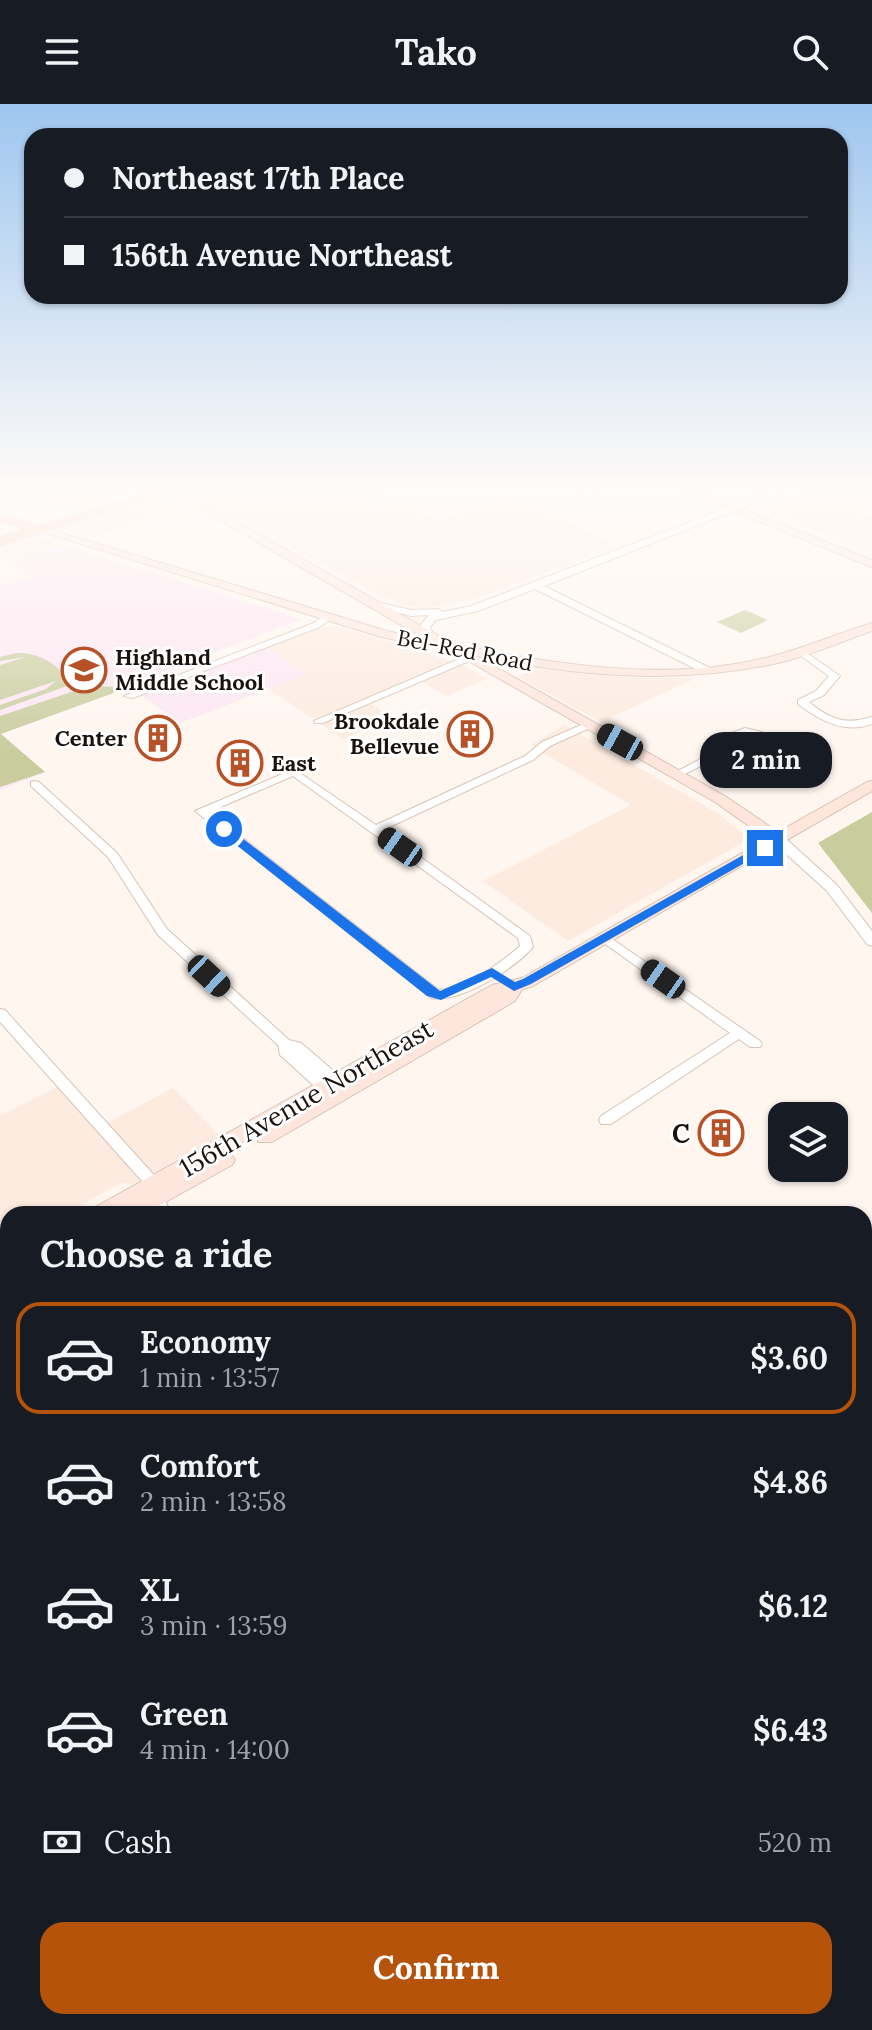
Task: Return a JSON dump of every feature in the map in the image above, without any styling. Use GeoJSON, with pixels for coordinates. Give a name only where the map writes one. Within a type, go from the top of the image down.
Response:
{"type":"FeatureCollection","features":[{"type":"Feature","properties":{"kind":"main road","name":"Bel-Red Road"},"geometry":{"type":"LineString","coordinates":[[192,575],[454,649],[513,661],[639,673],[708,671],[801,652],[872,627]]}},
{"type":"Feature","properties":{"kind":"main road"},"geometry":{"type":"LineString","coordinates":[[320,575],[677,774],[733,807],[779,840]]}},
{"type":"Feature","properties":{"kind":"main road","name":"Bel-Red Road"},"geometry":{"type":"LineString","coordinates":[[382,631],[434,638],[550,665]]}},
{"type":"Feature","properties":{"kind":"main road"},"geometry":{"type":"LineString","coordinates":[[454,649],[524,694],[543,700]]}},
{"type":"Feature","properties":{"kind":"main road"},"geometry":{"type":"LineString","coordinates":[[497,672],[498,663],[513,661]]}},
{"type":"Feature","properties":{"kind":"main road","name":"156th Avenue Northeast"},"geometry":{"type":"LineString","coordinates":[[157,1199],[172,1182],[230,1148],[235,1140],[498,989],[514,987],[605,938],[872,785]]}},
{"type":"Feature","properties":{"kind":"main road","name":"156th Avenue Northeast"},"geometry":{"type":"LineString","coordinates":[[779,840],[798,837],[872,796]]}},
{"type":"Feature","properties":{"kind":"main road","name":"156th Avenue Northeast"},"geometry":{"type":"LineString","coordinates":[[130,1206],[157,1199],[509,997],[514,987]]}},
{"type":"Feature","properties":{"kind":"street"},"geometry":{"type":"LineString","coordinates":[[434,638],[424,627],[428,620],[483,604],[561,575]]}},
{"type":"Feature","properties":{"kind":"street"},"geometry":{"type":"LineString","coordinates":[[535,585],[708,671]]}},
{"type":"Feature","properties":{"kind":"street"},"geometry":{"type":"LineString","coordinates":[[372,604],[426,613],[483,604]]}},
{"type":"Feature","properties":{"kind":"street"},"geometry":{"type":"LineString","coordinates":[[129,696],[317,625],[329,616]]}},
{"type":"Feature","properties":{"kind":"street"},"geometry":{"type":"LineString","coordinates":[[801,652],[835,676],[820,693],[802,702],[847,727],[860,727],[872,720]]}},
{"type":"Feature","properties":{"kind":"street"},"geometry":{"type":"LineString","coordinates":[[319,721],[466,659]]}},
{"type":"Feature","properties":{"kind":"street"},"geometry":{"type":"LineString","coordinates":[[375,830],[531,755],[585,723]]}},
{"type":"Feature","properties":{"kind":"street"},"geometry":{"type":"LineString","coordinates":[[677,774],[737,744]]}},
{"type":"Feature","properties":{"kind":"street"},"geometry":{"type":"LineString","coordinates":[[294,772],[375,830],[528,940],[523,951],[492,972],[448,995],[431,993],[201,811],[294,772]]}},
{"type":"Feature","properties":{"kind":"street"},"geometry":{"type":"LineString","coordinates":[[35,784],[113,855],[162,932],[285,1044],[296,1046],[331,1085]]}},
{"type":"Feature","properties":{"kind":"street"},"geometry":{"type":"LineString","coordinates":[[779,840],[832,888],[872,941]]}},
{"type":"Feature","properties":{"kind":"street"},"geometry":{"type":"LineString","coordinates":[[605,938],[755,1044]]}},
{"type":"Feature","properties":{"kind":"street"},"geometry":{"type":"LineString","coordinates":[[492,972],[514,987]]}},
{"type":"Feature","properties":{"kind":"street"},"geometry":{"type":"LineString","coordinates":[[0,1013],[138,1166],[157,1199]]}},
{"type":"Feature","properties":{"kind":"street"},"geometry":{"type":"LineString","coordinates":[[606,1120],[739,1033]]}},
{"type":"Feature","properties":{"kind":"shaded area","name":"Highland Middle School"},"geometry":{"type":"Polygon","coordinates":[[[27,575],[160,575],[302,619],[1,734],[45,772],[0,790],[0,586],[30,577],[27,575]]]}},
{"type":"Feature","properties":{"kind":"shaded area"},"geometry":{"type":"Polygon","coordinates":[[[342,575],[540,575],[472,600],[420,609],[383,597],[342,575]]]}},
{"type":"Feature","properties":{"kind":"shaded area"},"geometry":{"type":"Polygon","coordinates":[[[332,625],[461,664],[487,679],[446,696],[420,680],[368,702],[393,719],[343,739],[269,689],[307,674],[267,648],[332,625]]]}},
{"type":"Feature","properties":{"kind":"shaded area"},"geometry":{"type":"Polygon","coordinates":[[[267,648],[307,674],[180,723],[141,695],[267,648]]]}},
{"type":"Feature","properties":{"kind":"shaded area"},"geometry":{"type":"Polygon","coordinates":[[[530,668],[628,678],[696,678],[601,722],[519,677],[530,668]]]}},
{"type":"Feature","properties":{"kind":"shaded area"},"geometry":{"type":"Polygon","coordinates":[[[564,725],[719,814],[749,839],[568,941],[483,881],[631,805],[530,745],[564,725]]]}},
{"type":"Feature","properties":{"kind":"shaded area"},"geometry":{"type":"Polygon","coordinates":[[[58,1087],[96,1129],[173,1088],[220,1136],[133,1184],[120,1183],[79,1206],[0,1206],[0,1116],[58,1087]]]}},
{"type":"Feature","properties":{"kind":"green space"},"geometry":{"type":"Polygon","coordinates":[[[745,610],[768,620],[741,633],[717,622],[745,610]]]}},
{"type":"Feature","properties":{"kind":"green space"},"geometry":{"type":"Polygon","coordinates":[[[31,654],[53,664],[59,669],[64,682],[77,678],[81,681],[0,710],[0,705],[46,689],[56,681],[0,700],[0,665],[26,657],[0,661],[0,657],[31,654]]]}},
{"type":"Feature","properties":{"kind":"green space"},"geometry":{"type":"Polygon","coordinates":[[[89,686],[130,687],[1,734],[45,772],[0,787],[0,716],[89,686]]]}},
{"type":"Feature","properties":{"kind":"green space"},"geometry":{"type":"Polygon","coordinates":[[[872,812],[872,913],[818,843],[872,812]]]}},
{"type":"Feature","properties":{"kind":"place","name":"Highland Middle School"},"geometry":{"type":"Point","coordinates":[84,670]}},
{"type":"Feature","properties":{"kind":"place","name":"Brookdale Bellevue"},"geometry":{"type":"Point","coordinates":[470,734]}},
{"type":"Feature","properties":{"kind":"place","name":"Center"},"geometry":{"type":"Point","coordinates":[158,738]}},
{"type":"Feature","properties":{"kind":"place","name":"East"},"geometry":{"type":"Point","coordinates":[240,763]}},
{"type":"Feature","properties":{"kind":"place","name":"C"},"geometry":{"type":"Point","coordinates":[721,1133]}},
{"type":"Feature","properties":{"kind":"route"},"geometry":{"type":"LineString","coordinates":[[224,829],[431,993],[441,996],[492,972],[514,987],[527,982],[765,848]]}}]}
